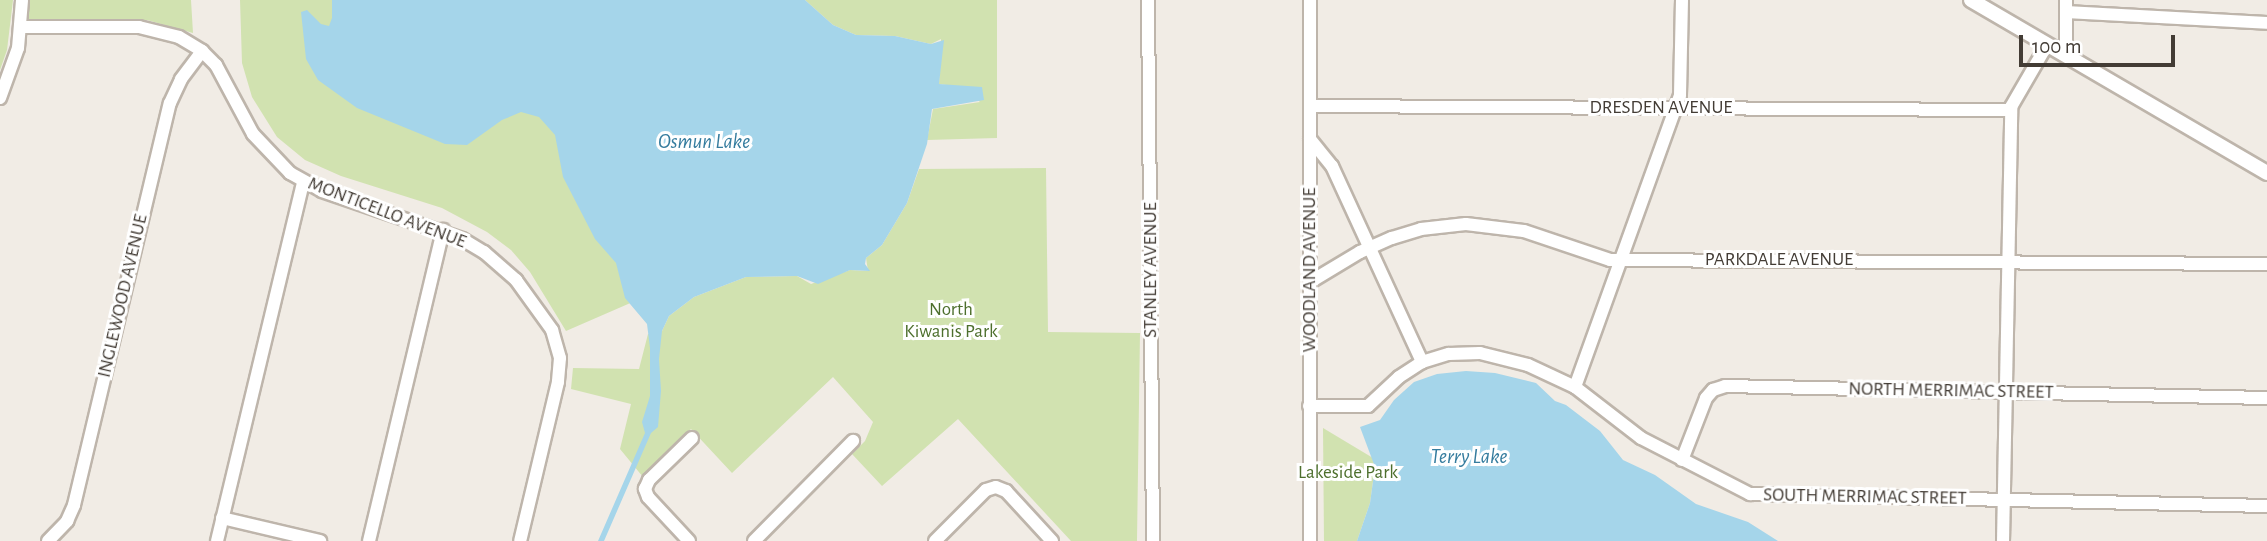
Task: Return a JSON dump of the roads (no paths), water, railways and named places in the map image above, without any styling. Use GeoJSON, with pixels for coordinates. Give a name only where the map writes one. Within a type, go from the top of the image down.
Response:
{"type":"FeatureCollection","features":[{"type":"Feature","properties":{"kind":"street"},"geometry":{"type":"LineString","coordinates":[[0,98],[16,55],[22,0]]}},
{"type":"Feature","properties":{"kind":"street","name":"STANLEY AVENUE"},"geometry":{"type":"LineString","coordinates":[[1148,0],[1153,541]]}},
{"type":"Feature","properties":{"kind":"street","name":"WOODLAND AVENUE"},"geometry":{"type":"LineString","coordinates":[[1309,540],[1310,0]]}},
{"type":"Feature","properties":{"kind":"street"},"geometry":{"type":"LineString","coordinates":[[1576,387],[1680,95],[1682,0]]}},
{"type":"Feature","properties":{"kind":"street"},"geometry":{"type":"LineString","coordinates":[[1971,0],[2267,173]]}},
{"type":"Feature","properties":{"kind":"street"},"geometry":{"type":"LineString","coordinates":[[2066,56],[2066,6],[2267,23]]}},
{"type":"Feature","properties":{"kind":"street","name":"MONTICELLO AVENUE"},"geometry":{"type":"LineString","coordinates":[[21,27],[147,28],[174,34],[202,51],[223,74],[256,139],[281,166],[303,182],[322,191],[443,230],[484,252],[510,273],[545,318],[556,342],[559,358],[558,382],[520,541]]}},
{"type":"Feature","properties":{"kind":"street"},"geometry":{"type":"LineString","coordinates":[[2003,541],[2011,110],[2047,45]]}},
{"type":"Feature","properties":{"kind":"street","name":"INGLEWOOD AVENUE"},"geometry":{"type":"LineString","coordinates":[[48,541],[72,512],[170,103],[181,79],[202,51]]}},
{"type":"Feature","properties":{"kind":"street","name":"DRESDEN AVENUE"},"geometry":{"type":"LineString","coordinates":[[1311,106],[2011,110]]}},
{"type":"Feature","properties":{"kind":"street"},"geometry":{"type":"LineString","coordinates":[[1310,139],[1332,166],[1422,362]]}},
{"type":"Feature","properties":{"kind":"street"},"geometry":{"type":"LineString","coordinates":[[217,541],[303,182]]}},
{"type":"Feature","properties":{"kind":"street","name":"PARKDALE AVENUE"},"geometry":{"type":"LineString","coordinates":[[1310,282],[1370,247],[1421,229],[1484,225],[1524,231],[1610,260],[2267,264]]}},
{"type":"Feature","properties":{"kind":"street"},"geometry":{"type":"LineString","coordinates":[[369,541],[443,230]]}},
{"type":"Feature","properties":{"kind":"street","name":"SOUTH MERRIMAC STREET"},"geometry":{"type":"LineString","coordinates":[[1309,406],[1368,406],[1399,377],[1422,362],[1458,353],[1487,354],[1528,365],[1576,387],[1635,434],[1750,494],[2267,506]]}},
{"type":"Feature","properties":{"kind":"street","name":"NORTH MERRIMAC STREET"},"geometry":{"type":"LineString","coordinates":[[1682,460],[1706,398],[1721,386],[2267,398]]}},
{"type":"Feature","properties":{"kind":"street"},"geometry":{"type":"LineString","coordinates":[[690,541],[648,497],[645,489],[649,480],[692,438]]}},
{"type":"Feature","properties":{"kind":"street"},"geometry":{"type":"LineString","coordinates":[[754,541],[853,441]]}},
{"type":"Feature","properties":{"kind":"street"},"geometry":{"type":"LineString","coordinates":[[935,541],[986,490],[996,487],[1006,491],[1052,541]]}},
{"type":"Feature","properties":{"kind":"street"},"geometry":{"type":"LineString","coordinates":[[222,518],[320,541]]}},
{"type":"Feature","properties":{"kind":"water","name":"Osmun Lake"},"geometry":{"type":"Polygon","coordinates":[[[332,0],[805,0],[833,25],[856,35],[895,36],[931,44],[944,40],[939,84],[982,87],[984,100],[932,109],[927,144],[907,203],[882,245],[866,258],[865,264],[870,271],[850,270],[818,284],[797,276],[746,277],[694,297],[669,316],[662,331],[659,359],[661,391],[658,427],[651,433],[604,541],[598,541],[645,433],[642,422],[650,396],[650,348],[647,324],[625,298],[616,263],[595,239],[563,177],[555,135],[539,117],[521,112],[502,120],[467,145],[445,144],[357,108],[318,80],[306,59],[301,12],[307,10],[321,24],[329,26],[332,0]]]}},
{"type":"Feature","properties":{"kind":"water","name":"Terry Lake"},"geometry":{"type":"Polygon","coordinates":[[[1466,371],[1495,373],[1536,383],[1555,401],[1566,405],[1600,431],[1623,460],[1655,475],[1696,504],[1748,522],[1778,541],[1357,541],[1370,503],[1375,467],[1360,427],[1380,420],[1394,400],[1414,382],[1437,374],[1466,371]]]}},
{"type":"Feature","properties":{"kind":"park label","name":"North Kiwanis Park"},"geometry":{"type":"Point","coordinates":[951,321]}},
{"type":"Feature","properties":{"kind":"park label","name":"Lakeside Park"},"geometry":{"type":"Point","coordinates":[1348,473]}}]}
